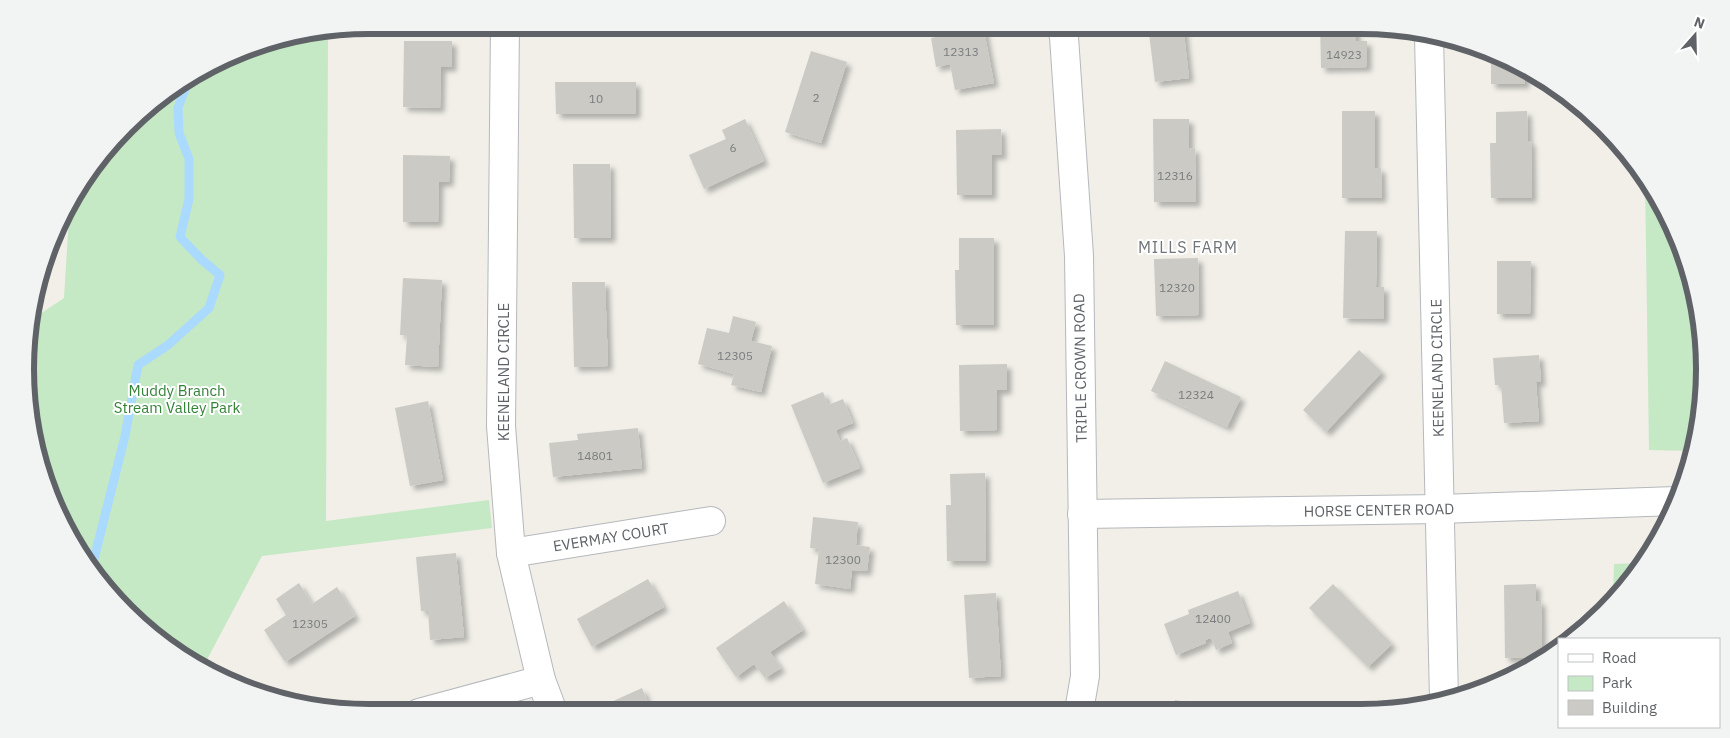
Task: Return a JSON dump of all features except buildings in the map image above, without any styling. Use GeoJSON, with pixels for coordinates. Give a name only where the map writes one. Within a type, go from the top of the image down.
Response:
{"type":"FeatureCollection","features":[{"type":"Feature","properties":{"kind":"street","name":"KEENELAND CIRCLE"},"geometry":{"type":"LineString","coordinates":[[505,34],[501,426],[511,553],[541,680],[550,704]]}},
{"type":"Feature","properties":{"kind":"street","name":"TRIPLE CROWN ROAD"},"geometry":{"type":"LineString","coordinates":[[1063,34],[1078,256],[1085,676],[1079,704]]}},
{"type":"Feature","properties":{"kind":"street","name":"KEENELAND CIRCLE"},"geometry":{"type":"LineString","coordinates":[[1429,41],[1444,694]]}},
{"type":"Feature","properties":{"kind":"street","name":"HORSE CENTER ROAD"},"geometry":{"type":"LineString","coordinates":[[1082,514],[1440,509],[1669,501]]}},
{"type":"Feature","properties":{"kind":"street","name":"EVERMAY COURT"},"geometry":{"type":"LineString","coordinates":[[511,553],[711,521]]}},
{"type":"Feature","properties":{"kind":"street"},"geometry":{"type":"LineString","coordinates":[[452,704],[541,680]]}},
{"type":"Feature","properties":{"kind":"green space","name":"Muddy Branch Stream Valley Park"},"geometry":{"type":"Polygon","coordinates":[[[328,37],[326,521],[489,500],[492,528],[262,556],[206,662],[165,635],[117,590],[90,555],[59,497],[45,456],[40,434],[34,391],[34,347],[38,315],[64,298],[69,219],[90,183],[132,132],[183,90],[221,68],[282,45],[328,37]]]}},
{"type":"Feature","properties":{"kind":"green space"},"geometry":{"type":"Polygon","coordinates":[[[1645,192],[1671,241],[1685,282],[1696,347],[1696,391],[1686,451],[1649,450],[1645,192]]]}},
{"type":"Feature","properties":{"kind":"green space"},"geometry":{"type":"Polygon","coordinates":[[[1634,563],[1613,590],[1614,564],[1634,563]]]}},
{"type":"Feature","properties":{"kind":"waterway"},"geometry":{"type":"LineString","coordinates":[[94,560],[125,436],[138,365],[168,345],[209,308],[220,275],[202,260],[180,237],[189,199],[189,159],[179,133],[178,108],[185,89]]}},
{"type":"Feature","properties":{"kind":"district","name":"MILLS FARM"},"geometry":{"type":"Point","coordinates":[1188,247]}}]}
